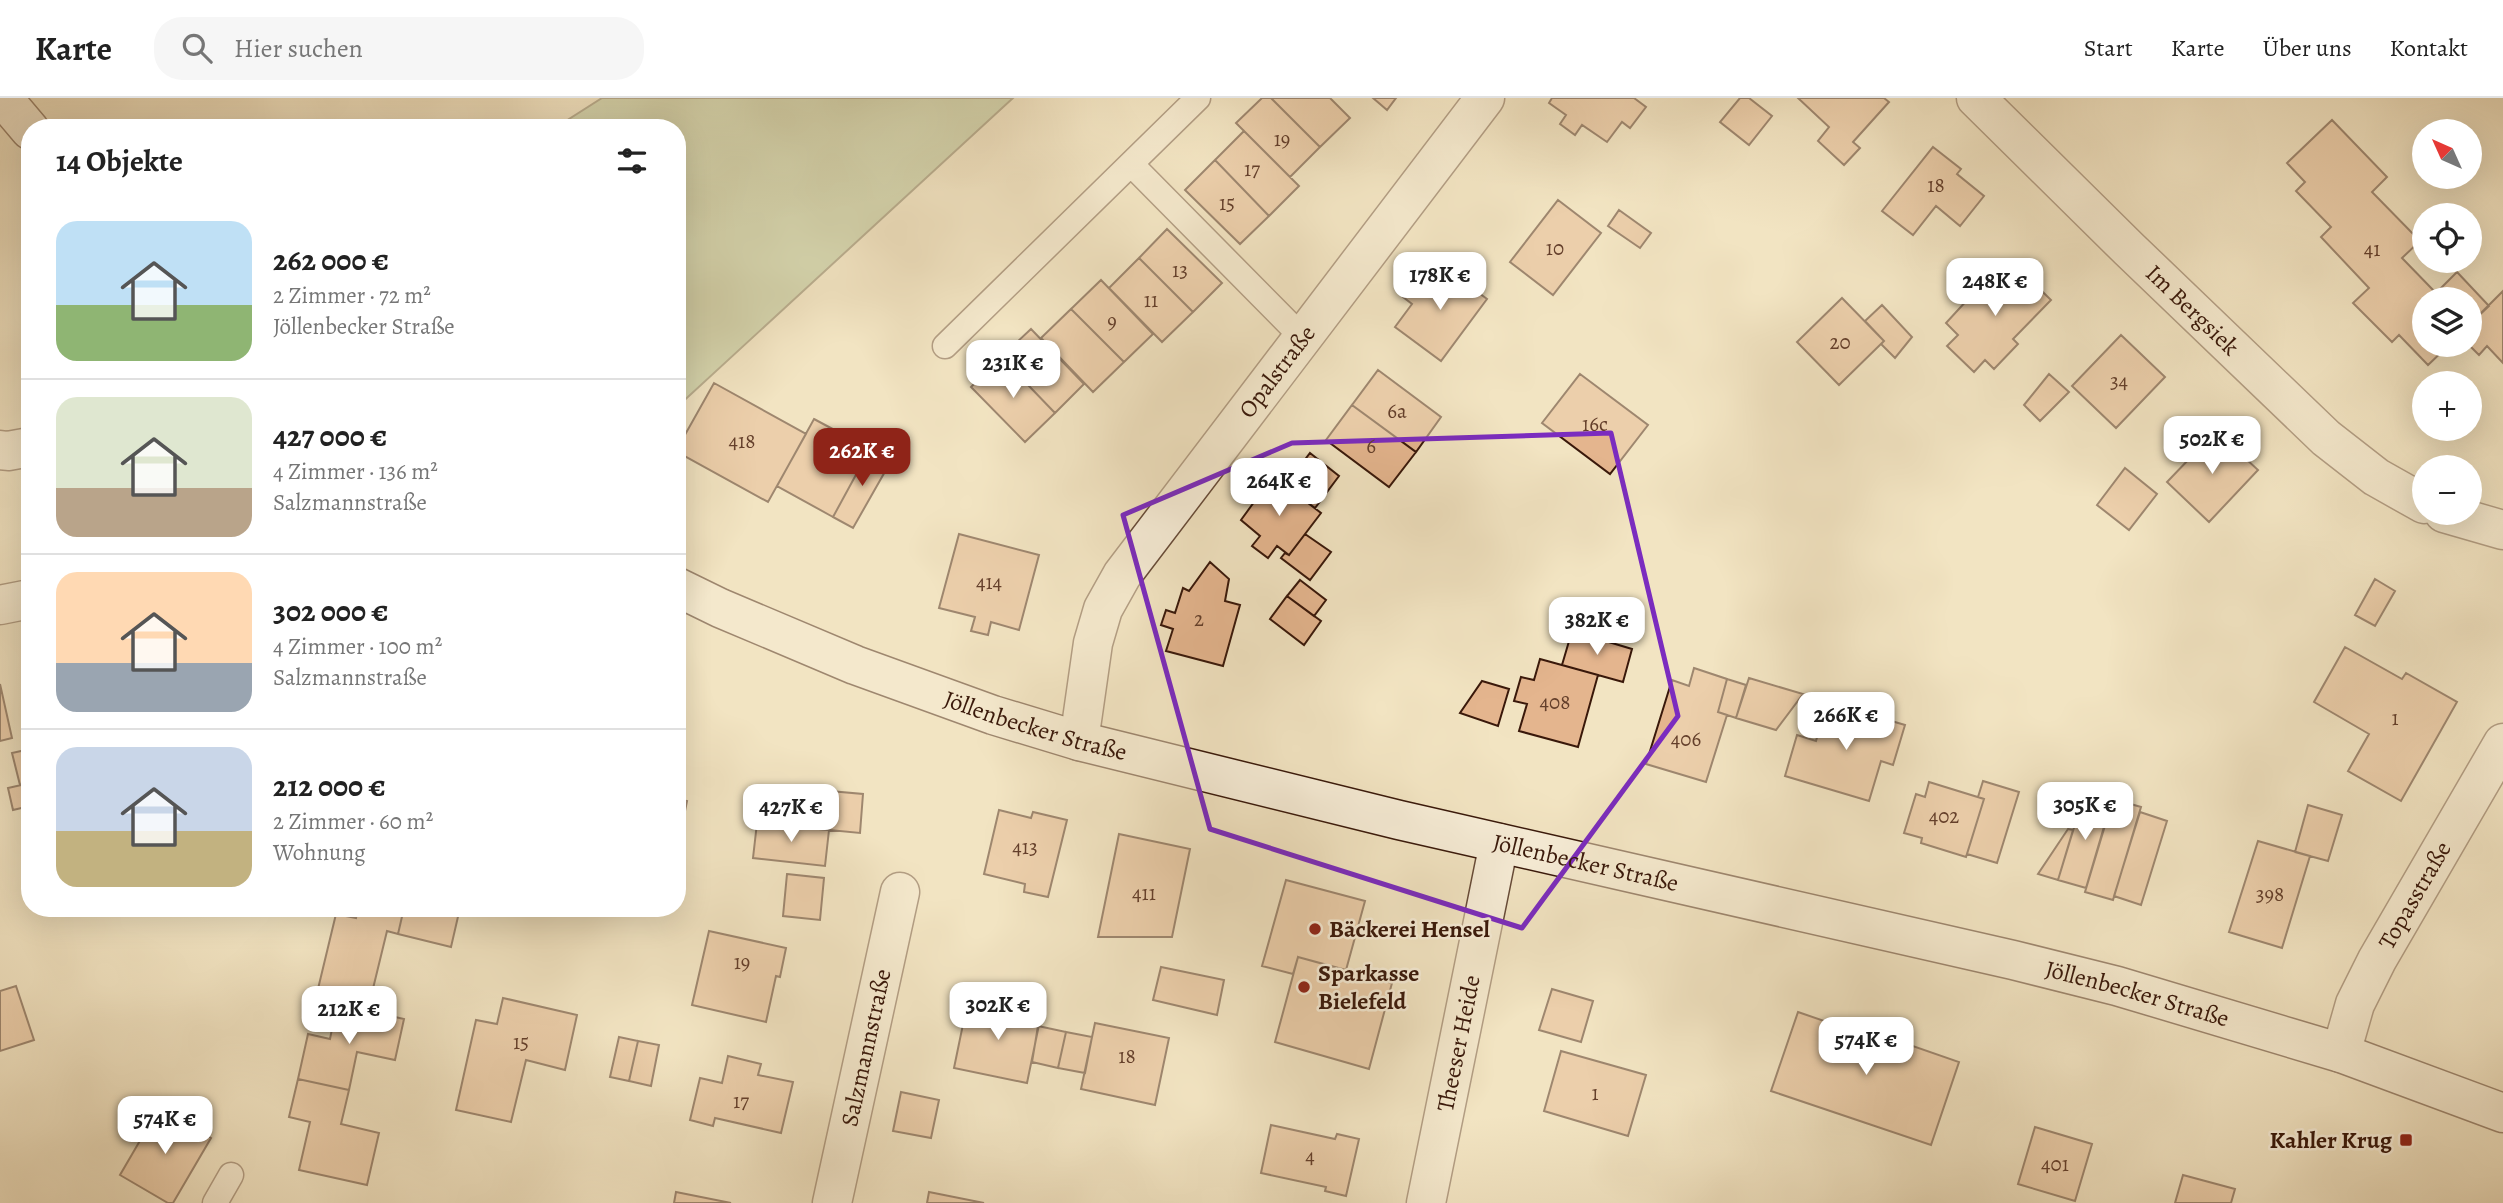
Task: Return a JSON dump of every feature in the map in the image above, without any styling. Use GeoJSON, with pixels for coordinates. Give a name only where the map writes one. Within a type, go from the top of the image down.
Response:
{"type":"FeatureCollection","features":[{"type":"Feature","properties":{"kind":"street"},"geometry":{"type":"LineString","coordinates":[[3,98],[21,119]]}},
{"type":"Feature","properties":{"kind":"street","name":"Opalstraße"},"geometry":{"type":"LineString","coordinates":[[1079,741],[1093,643],[1103,609],[1122,575],[1485,98]]}},
{"type":"Feature","properties":{"kind":"street","name":"Im Bergsiek"},"geometry":{"type":"LineString","coordinates":[[1976,98],[2129,250],[2326,438],[2376,477],[2412,497]]}},
{"type":"Feature","properties":{"kind":"street"},"geometry":{"type":"LineString","coordinates":[[0,450],[21,448]]}},
{"type":"Feature","properties":{"kind":"street"},"geometry":{"type":"LineString","coordinates":[[2482,524],[2503,530]]}},
{"type":"Feature","properties":{"kind":"street","name":"Jöllenbecker Straße"},"geometry":{"type":"LineString","coordinates":[[686,591],[867,670],[993,715],[1079,741],[1499,843],[2117,986],[2341,1053],[2503,1113]]}},
{"type":"Feature","properties":{"kind":"street"},"geometry":{"type":"LineString","coordinates":[[0,605],[21,601]]}},
{"type":"Feature","properties":{"kind":"street","name":"Topasstraße"},"geometry":{"type":"LineString","coordinates":[[2341,1053],[2355,1004],[2377,960],[2503,743]]}},
{"type":"Feature","properties":{"kind":"street","name":"Theeser Heide"},"geometry":{"type":"LineString","coordinates":[[1426,1203],[1499,843]]}},
{"type":"Feature","properties":{"kind":"street","name":"Salzmannstraße"},"geometry":{"type":"LineString","coordinates":[[832,1203],[900,892]]}},
{"type":"Feature","properties":{"kind":"lane"},"geometry":{"type":"LineString","coordinates":[[945,346],[1198,98]]}},
{"type":"Feature","properties":{"kind":"lane"},"geometry":{"type":"LineString","coordinates":[[1131,164],[1303,338]]}},
{"type":"Feature","properties":{"kind":"lane"},"geometry":{"type":"LineString","coordinates":[[215,1203],[231,1175]]}},
{"type":"Feature","properties":{"kind":"highlighted area"},"geometry":{"type":"Polygon","coordinates":[[[1611,433],[1678,716],[1522,928],[1210,829],[1123,515],[1292,443],[1611,433]]]}},
{"type":"Feature","properties":{"kind":"green space"},"geometry":{"type":"Polygon","coordinates":[[[602,98],[1013,98],[686,399],[686,119],[569,119],[602,98]]]}},
{"type":"Feature","properties":{"kind":"building"},"geometry":{"type":"Polygon","coordinates":[[[1262,98],[1271,98],[1320,147],[1290,177],[1236,123],[1262,98]]]}},
{"type":"Feature","properties":{"kind":"building"},"geometry":{"type":"Polygon","coordinates":[[[1271,98],[1330,98],[1350,118],[1320,147],[1271,98]]]}},
{"type":"Feature","properties":{"kind":"building"},"geometry":{"type":"Polygon","coordinates":[[[1373,98],[1396,98],[1387,110],[1373,98]]]}},
{"type":"Feature","properties":{"kind":"building"},"geometry":{"type":"Polygon","coordinates":[[[1552,98],[1634,98],[1646,107],[1630,128],[1622,122],[1607,142],[1582,125],[1575,135],[1560,124],[1566,115],[1549,103],[1552,98]]]}},
{"type":"Feature","properties":{"kind":"building"},"geometry":{"type":"Polygon","coordinates":[[[1740,98],[1749,98],[1772,116],[1749,145],[1720,122],[1740,98]]]}},
{"type":"Feature","properties":{"kind":"building"},"geometry":{"type":"Polygon","coordinates":[[[1798,98],[1884,98],[1889,102],[1853,142],[1860,148],[1844,165],[1818,141],[1829,127],[1798,98]]]}},
{"type":"Feature","properties":{"kind":"building"},"geometry":{"type":"Polygon","coordinates":[[[2332,120],[2387,177],[2372,192],[2412,233],[2412,249],[2402,258],[2412,268],[2412,273],[2417,273],[2430,287],[2412,287],[2412,348],[2399,335],[2392,342],[2353,303],[2369,288],[2321,237],[2331,227],[2296,191],[2305,182],[2287,163],[2332,120]]]}},
{"type":"Feature","properties":{"kind":"building"},"geometry":{"type":"Polygon","coordinates":[[[1244,131],[1299,186],[1269,216],[1215,160],[1244,131]]]}},
{"type":"Feature","properties":{"kind":"building"},"geometry":{"type":"Polygon","coordinates":[[[1933,147],[1961,169],[1957,174],[1984,196],[1960,226],[1936,206],[1913,235],[1882,211],[1933,147]]]}},
{"type":"Feature","properties":{"kind":"building"},"geometry":{"type":"Polygon","coordinates":[[[1215,160],[1269,216],[1240,244],[1185,190],[1215,160]]]}},
{"type":"Feature","properties":{"kind":"building"},"geometry":{"type":"Polygon","coordinates":[[[1558,200],[1601,233],[1553,295],[1510,262],[1558,200]]]}},
{"type":"Feature","properties":{"kind":"building"},"geometry":{"type":"Polygon","coordinates":[[[1619,210],[1651,233],[1640,248],[1608,226],[1619,210]]]}},
{"type":"Feature","properties":{"kind":"building"},"geometry":{"type":"Polygon","coordinates":[[[1167,229],[1222,283],[1193,312],[1139,258],[1167,229]]]}},
{"type":"Feature","properties":{"kind":"building"},"geometry":{"type":"Polygon","coordinates":[[[1139,258],[1193,312],[1162,342],[1109,288],[1139,258]]]}},
{"type":"Feature","properties":{"kind":"building"},"geometry":{"type":"Polygon","coordinates":[[[2012,262],[2051,300],[2013,339],[2018,344],[1994,369],[1985,360],[1974,372],[1947,346],[1958,335],[1946,323],[1969,298],[1973,302],[1982,293],[1974,285],[1985,273],[1994,281],[2012,262]]]}},
{"type":"Feature","properties":{"kind":"building"},"geometry":{"type":"Polygon","coordinates":[[[1441,265],[1487,299],[1441,361],[1395,327],[1412,304],[1403,297],[1415,280],[1425,287],[1441,265]]]}},
{"type":"Feature","properties":{"kind":"building"},"geometry":{"type":"Polygon","coordinates":[[[2456,273],[2471,287],[2442,287],[2456,273]]]}},
{"type":"Feature","properties":{"kind":"building"},"geometry":{"type":"Polygon","coordinates":[[[1101,280],[1153,334],[1124,362],[1071,309],[1101,280]]]}},
{"type":"Feature","properties":{"kind":"building"},"geometry":{"type":"Polygon","coordinates":[[[2503,291],[2503,363],[2487,346],[2482,352],[2482,312],[2503,291]]]}},
{"type":"Feature","properties":{"kind":"building"},"geometry":{"type":"Polygon","coordinates":[[[1842,298],[1884,341],[1839,385],[1797,342],[1842,298]]]}},
{"type":"Feature","properties":{"kind":"building"},"geometry":{"type":"Polygon","coordinates":[[[2482,299],[2489,306],[2482,313],[2482,299]]]}},
{"type":"Feature","properties":{"kind":"building"},"geometry":{"type":"Polygon","coordinates":[[[1882,305],[1912,337],[1895,358],[1881,344],[1884,341],[1865,321],[1882,305]]]}},
{"type":"Feature","properties":{"kind":"building"},"geometry":{"type":"Polygon","coordinates":[[[1071,309],[1124,362],[1093,392],[1041,338],[1071,309]]]}},
{"type":"Feature","properties":{"kind":"building"},"geometry":{"type":"Polygon","coordinates":[[[1031,329],[1084,384],[1055,413],[1001,357],[1031,329]]]}},
{"type":"Feature","properties":{"kind":"building"},"geometry":{"type":"Polygon","coordinates":[[[2121,335],[2165,377],[2116,428],[2072,386],[2121,335]]]}},
{"type":"Feature","properties":{"kind":"building"},"geometry":{"type":"Polygon","coordinates":[[[1001,357],[1055,413],[1025,442],[971,387],[1001,357]]]}},
{"type":"Feature","properties":{"kind":"building"},"geometry":{"type":"Polygon","coordinates":[[[2420,357],[2436,357],[2428,365],[2420,357]]]}},
{"type":"Feature","properties":{"kind":"building"},"geometry":{"type":"Polygon","coordinates":[[[1378,370],[1441,417],[1416,452],[1352,405],[1378,370]]]}},
{"type":"Feature","properties":{"kind":"building"},"geometry":{"type":"Polygon","coordinates":[[[1580,374],[1648,425],[1610,474],[1542,423],[1580,374]]]}},
{"type":"Feature","properties":{"kind":"building"},"geometry":{"type":"Polygon","coordinates":[[[2049,374],[2069,392],[2040,421],[2024,405],[2049,374]]]}},
{"type":"Feature","properties":{"kind":"building"},"geometry":{"type":"Polygon","coordinates":[[[714,383],[806,434],[768,502],[686,457],[686,433],[714,383]]]}},
{"type":"Feature","properties":{"kind":"building"},"geometry":{"type":"Polygon","coordinates":[[[1352,405],[1416,452],[1389,487],[1326,440],[1352,405]]]}},
{"type":"Feature","properties":{"kind":"building"},"geometry":{"type":"Polygon","coordinates":[[[814,419],[870,449],[833,517],[777,486],[814,419]]]}},
{"type":"Feature","properties":{"kind":"building"},"geometry":{"type":"Polygon","coordinates":[[[2216,431],[2258,470],[2209,522],[2167,482],[2216,431]]]}},
{"type":"Feature","properties":{"kind":"building"},"geometry":{"type":"Polygon","coordinates":[[[870,449],[891,461],[853,528],[833,517],[870,449]]]}},
{"type":"Feature","properties":{"kind":"building"},"geometry":{"type":"Polygon","coordinates":[[[1310,453],[1339,476],[1315,508],[1285,486],[1310,453]]]}},
{"type":"Feature","properties":{"kind":"building"},"geometry":{"type":"Polygon","coordinates":[[[2125,468],[2157,494],[2129,530],[2097,505],[2125,468]]]}},
{"type":"Feature","properties":{"kind":"building"},"geometry":{"type":"Polygon","coordinates":[[[1273,476],[1321,513],[1289,555],[1277,546],[1268,558],[1252,546],[1260,536],[1241,520],[1273,476]]]}},
{"type":"Feature","properties":{"kind":"building"},"geometry":{"type":"Polygon","coordinates":[[[959,534],[1039,555],[1019,630],[991,622],[988,635],[971,631],[975,617],[939,608],[959,534]]]}},
{"type":"Feature","properties":{"kind":"building"},"geometry":{"type":"Polygon","coordinates":[[[1305,534],[1331,552],[1310,580],[1281,558],[1285,553],[1289,555],[1305,534]]]}},
{"type":"Feature","properties":{"kind":"building"},"geometry":{"type":"Polygon","coordinates":[[[1210,562],[1229,579],[1225,601],[1240,605],[1223,666],[1166,651],[1173,629],[1161,625],[1166,610],[1175,613],[1183,588],[1189,591],[1210,562]]]}},
{"type":"Feature","properties":{"kind":"building"},"geometry":{"type":"Polygon","coordinates":[[[2375,579],[2395,591],[2375,626],[2355,615],[2375,579]]]}},
{"type":"Feature","properties":{"kind":"building"},"geometry":{"type":"Polygon","coordinates":[[[1300,580],[1326,600],[1314,616],[1287,596],[1300,580]]]}},
{"type":"Feature","properties":{"kind":"building"},"geometry":{"type":"Polygon","coordinates":[[[1287,596],[1321,621],[1304,645],[1270,619],[1287,596]]]}},
{"type":"Feature","properties":{"kind":"building"},"geometry":{"type":"Polygon","coordinates":[[[1572,631],[1632,649],[1623,682],[1562,665],[1572,631]]]}},
{"type":"Feature","properties":{"kind":"building"},"geometry":{"type":"Polygon","coordinates":[[[2345,647],[2402,679],[2406,673],[2457,702],[2401,801],[2348,771],[2369,734],[2314,702],[2345,647]]]}},
{"type":"Feature","properties":{"kind":"building"},"geometry":{"type":"Polygon","coordinates":[[[1540,659],[1598,675],[1578,747],[1519,731],[1527,704],[1514,701],[1521,677],[1534,680],[1540,659]]]}},
{"type":"Feature","properties":{"kind":"building"},"geometry":{"type":"Polygon","coordinates":[[[1694,668],[1727,679],[1718,712],[1727,715],[1706,782],[1646,764],[1672,680],[1689,686],[1694,668]]]}},
{"type":"Feature","properties":{"kind":"building"},"geometry":{"type":"Polygon","coordinates":[[[1749,678],[1803,694],[1776,730],[1736,718],[1749,678]]]}},
{"type":"Feature","properties":{"kind":"building"},"geometry":{"type":"Polygon","coordinates":[[[1727,679],[1746,685],[1736,718],[1718,712],[1727,679]]]}},
{"type":"Feature","properties":{"kind":"building"},"geometry":{"type":"Polygon","coordinates":[[[1482,681],[1509,689],[1498,726],[1460,713],[1482,681]]]}},
{"type":"Feature","properties":{"kind":"building"},"geometry":{"type":"Polygon","coordinates":[[[0,684],[12,738],[0,741],[0,684]]]}},
{"type":"Feature","properties":{"kind":"building"},"geometry":{"type":"Polygon","coordinates":[[[1827,702],[1905,725],[1893,765],[1881,761],[1869,801],[1785,776],[1797,735],[1816,741],[1827,702]]]}},
{"type":"Feature","properties":{"kind":"building"},"geometry":{"type":"Polygon","coordinates":[[[21,751],[21,785],[20,785],[12,753],[21,751]]]}},
{"type":"Feature","properties":{"kind":"building"},"geometry":{"type":"Polygon","coordinates":[[[1983,781],[2019,792],[1997,863],[1967,854],[1984,799],[1978,797],[1983,781]]]}},
{"type":"Feature","properties":{"kind":"building"},"geometry":{"type":"Polygon","coordinates":[[[1929,782],[1984,799],[1966,857],[1921,843],[1922,838],[1904,833],[1916,794],[1925,797],[1929,782]]]}},
{"type":"Feature","properties":{"kind":"building"},"geometry":{"type":"Polygon","coordinates":[[[21,785],[21,808],[13,810],[8,788],[21,785]]]}},
{"type":"Feature","properties":{"kind":"building"},"geometry":{"type":"Polygon","coordinates":[[[761,785],[863,794],[860,833],[757,823],[761,785]]]}},
{"type":"Feature","properties":{"kind":"building"},"geometry":{"type":"Polygon","coordinates":[[[2084,795],[2111,803],[2086,888],[2058,880],[2084,795]]]}},
{"type":"Feature","properties":{"kind":"building"},"geometry":{"type":"Polygon","coordinates":[[[2113,799],[2141,807],[2113,900],[2085,892],[2113,799]]]}},
{"type":"Feature","properties":{"kind":"building"},"geometry":{"type":"Polygon","coordinates":[[[2308,805],[2342,815],[2328,861],[2295,852],[2308,805]]]}},
{"type":"Feature","properties":{"kind":"building"},"geometry":{"type":"Polygon","coordinates":[[[999,810],[1031,818],[1033,812],[1067,820],[1048,897],[1024,892],[1025,884],[984,874],[999,810]]]}},
{"type":"Feature","properties":{"kind":"building"},"geometry":{"type":"Polygon","coordinates":[[[2140,812],[2167,821],[2141,905],[2114,896],[2140,812]]]}},
{"type":"Feature","properties":{"kind":"building"},"geometry":{"type":"Polygon","coordinates":[[[757,823],[829,830],[825,866],[753,858],[757,823]]]}},
{"type":"Feature","properties":{"kind":"building"},"geometry":{"type":"Polygon","coordinates":[[[2068,829],[2073,830],[2058,880],[2038,874],[2068,829]]]}},
{"type":"Feature","properties":{"kind":"building"},"geometry":{"type":"Polygon","coordinates":[[[1119,834],[1190,849],[1172,937],[1098,937],[1119,834]]]}},
{"type":"Feature","properties":{"kind":"building"},"geometry":{"type":"Polygon","coordinates":[[[2258,841],[2310,856],[2282,948],[2229,932],[2258,841]]]}},
{"type":"Feature","properties":{"kind":"building"},"geometry":{"type":"Polygon","coordinates":[[[787,874],[824,878],[820,920],[783,916],[787,874]]]}},
{"type":"Feature","properties":{"kind":"building","name":"Bäckerei Hensel"},"geometry":{"type":"Polygon","coordinates":[[[1286,880],[1365,901],[1346,970],[1298,957],[1293,974],[1262,966],[1286,880]]]}},
{"type":"Feature","properties":{"kind":"building"},"geometry":{"type":"Polygon","coordinates":[[[335,917],[402,917],[398,934],[387,931],[369,1005],[317,993],[335,917]]]}},
{"type":"Feature","properties":{"kind":"building"},"geometry":{"type":"Polygon","coordinates":[[[402,917],[458,917],[451,947],[398,934],[402,917]]]}},
{"type":"Feature","properties":{"kind":"building"},"geometry":{"type":"Polygon","coordinates":[[[709,931],[786,948],[780,977],[776,976],[766,1022],[692,1005],[709,931]]]}},
{"type":"Feature","properties":{"kind":"building"},"geometry":{"type":"Polygon","coordinates":[[[1298,957],[1392,983],[1369,1069],[1275,1042],[1298,957]]]}},
{"type":"Feature","properties":{"kind":"building"},"geometry":{"type":"Polygon","coordinates":[[[1161,967],[1224,980],[1217,1015],[1153,1000],[1161,967]]]}},
{"type":"Feature","properties":{"kind":"building"},"geometry":{"type":"Polygon","coordinates":[[[16,986],[34,1040],[0,1051],[0,991],[16,986]]]}},
{"type":"Feature","properties":{"kind":"building"},"geometry":{"type":"Polygon","coordinates":[[[1552,989],[1593,1001],[1581,1042],[1539,1030],[1552,989]]]}},
{"type":"Feature","properties":{"kind":"building"},"geometry":{"type":"Polygon","coordinates":[[[503,998],[577,1015],[565,1070],[526,1060],[511,1122],[456,1110],[476,1020],[497,1024],[503,998]]]}},
{"type":"Feature","properties":{"kind":"building"},"geometry":{"type":"Polygon","coordinates":[[[968,1000],[1041,1015],[1027,1083],[954,1068],[968,1000]]]}},
{"type":"Feature","properties":{"kind":"building"},"geometry":{"type":"Polygon","coordinates":[[[337,1004],[404,1019],[395,1060],[357,1052],[349,1090],[298,1079],[308,1034],[330,1039],[337,1004]]]}},
{"type":"Feature","properties":{"kind":"building"},"geometry":{"type":"Polygon","coordinates":[[[1798,1012],[1859,1033],[1861,1028],[1959,1062],[1931,1145],[1771,1091],[1798,1012]]]}},
{"type":"Feature","properties":{"kind":"building"},"geometry":{"type":"Polygon","coordinates":[[[1095,1023],[1169,1038],[1155,1105],[1081,1089],[1095,1023]]]}},
{"type":"Feature","properties":{"kind":"building"},"geometry":{"type":"Polygon","coordinates":[[[1038,1026],[1066,1032],[1058,1068],[1032,1062],[1038,1026]]]}},
{"type":"Feature","properties":{"kind":"building"},"geometry":{"type":"Polygon","coordinates":[[[1066,1032],[1092,1037],[1085,1073],[1058,1068],[1066,1032]]]}},
{"type":"Feature","properties":{"kind":"building"},"geometry":{"type":"Polygon","coordinates":[[[619,1037],[638,1041],[629,1081],[610,1077],[619,1037]]]}},
{"type":"Feature","properties":{"kind":"building"},"geometry":{"type":"Polygon","coordinates":[[[638,1041],[659,1045],[651,1086],[629,1081],[638,1041]]]}},
{"type":"Feature","properties":{"kind":"building"},"geometry":{"type":"Polygon","coordinates":[[[1561,1051],[1646,1075],[1628,1136],[1544,1111],[1561,1051]]]}},
{"type":"Feature","properties":{"kind":"building"},"geometry":{"type":"Polygon","coordinates":[[[728,1056],[761,1064],[758,1075],[793,1082],[781,1133],[715,1118],[713,1126],[690,1120],[700,1078],[722,1083],[728,1056]]]}},
{"type":"Feature","properties":{"kind":"building"},"geometry":{"type":"Polygon","coordinates":[[[298,1079],[349,1090],[341,1124],[379,1133],[367,1185],[299,1170],[310,1122],[289,1117],[298,1079]]]}},
{"type":"Feature","properties":{"kind":"building"},"geometry":{"type":"Polygon","coordinates":[[[901,1092],[939,1100],[931,1138],[893,1131],[901,1092]]]}},
{"type":"Feature","properties":{"kind":"building"},"geometry":{"type":"Polygon","coordinates":[[[159,1108],[211,1138],[173,1203],[168,1203],[120,1175],[159,1108]]]}},
{"type":"Feature","properties":{"kind":"building"},"geometry":{"type":"Polygon","coordinates":[[[1271,1125],[1335,1139],[1337,1134],[1359,1139],[1346,1196],[1325,1191],[1326,1187],[1261,1173],[1271,1125]]]}},
{"type":"Feature","properties":{"kind":"building"},"geometry":{"type":"Polygon","coordinates":[[[2035,1127],[2092,1144],[2075,1201],[2018,1184],[2035,1127]]]}},
{"type":"Feature","properties":{"kind":"building"},"geometry":{"type":"Polygon","coordinates":[[[2183,1175],[2235,1189],[2231,1203],[2175,1203],[2183,1175]]]}},
{"type":"Feature","properties":{"kind":"building"},"geometry":{"type":"Polygon","coordinates":[[[676,1192],[731,1203],[674,1203],[676,1192]]]}},
{"type":"Feature","properties":{"kind":"building"},"geometry":{"type":"Polygon","coordinates":[[[929,1192],[984,1203],[927,1203],[929,1192]]]}},
{"type":"Feature","properties":{"kind":"place","name":"Bäckerei Hensel"},"geometry":{"type":"Point","coordinates":[1315,929]}},
{"type":"Feature","properties":{"kind":"place","name":"Sparkasse Bielefeld"},"geometry":{"type":"Point","coordinates":[1304,987]}},
{"type":"Feature","properties":{"kind":"place","name":"Kahler Krug"},"geometry":{"type":"Point","coordinates":[2406,1140]}}]}
